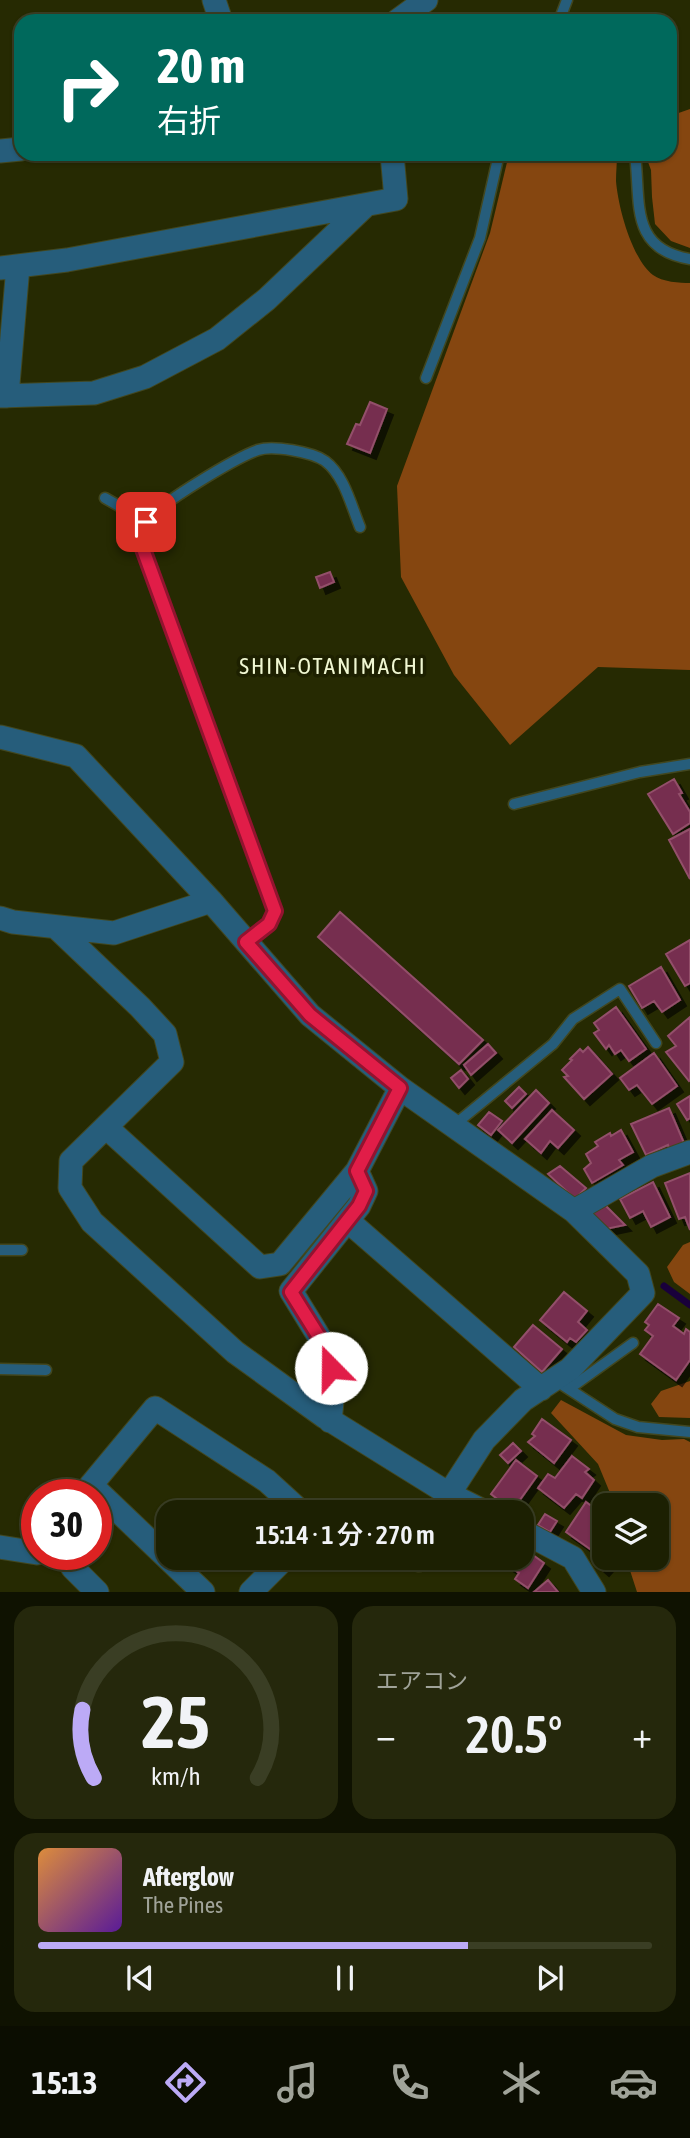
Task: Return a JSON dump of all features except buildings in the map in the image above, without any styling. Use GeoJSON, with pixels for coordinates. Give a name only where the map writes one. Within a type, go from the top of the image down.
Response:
{"type":"FeatureCollection","features":[{"type":"Feature","properties":{"kind":"street"},"geometry":{"type":"LineString","coordinates":[[407,14],[426,0]]}},
{"type":"Feature","properties":{"kind":"street"},"geometry":{"type":"LineString","coordinates":[[366,205],[267,299],[217,339],[145,377],[94,393],[4,396],[9,267],[67,260],[396,199],[393,161]]}},
{"type":"Feature","properties":{"kind":"street"},"geometry":{"type":"LineString","coordinates":[[0,737],[76,756],[211,901],[310,1015],[400,1088],[574,1211],[638,1274],[643,1293],[555,1386],[523,1400],[484,1440],[447,1500]]}},
{"type":"Feature","properties":{"kind":"street"},"geometry":{"type":"LineString","coordinates":[[0,918],[57,928],[114,933],[211,901]]}},
{"type":"Feature","properties":{"kind":"street"},"geometry":{"type":"LineString","coordinates":[[57,928],[165,1034],[172,1062],[71,1161],[70,1188],[92,1222],[235,1352],[441,1500]]}},
{"type":"Feature","properties":{"kind":"street"},"geometry":{"type":"LineString","coordinates":[[106,1126],[260,1267],[280,1264],[357,1171],[400,1088]]}},
{"type":"Feature","properties":{"kind":"street"},"geometry":{"type":"LineString","coordinates":[[574,1211],[652,1167],[690,1152]]}},
{"type":"Feature","properties":{"kind":"street"},"geometry":{"type":"LineString","coordinates":[[330,1420],[334,1382],[329,1353],[291,1292],[359,1206],[366,1191],[357,1171]]}},
{"type":"Feature","properties":{"kind":"street"},"geometry":{"type":"LineString","coordinates":[[348,1221],[555,1386]]}},
{"type":"Feature","properties":{"kind":"street"},"geometry":{"type":"LineString","coordinates":[[98,1479],[155,1408],[267,1481],[288,1500]]}},
{"type":"Feature","properties":{"kind":"street"},"geometry":{"type":"LineString","coordinates":[[112,1510],[204,1592]]}},
{"type":"Feature","properties":{"kind":"street"},"geometry":{"type":"LineString","coordinates":[[534,1537],[572,1558],[594,1592]]}},
{"type":"Feature","properties":{"kind":"street"},"geometry":{"type":"LineString","coordinates":[[0,1547],[21,1551]]}},
{"type":"Feature","properties":{"kind":"street"},"geometry":{"type":"LineString","coordinates":[[75,1570],[97,1592]]}},
{"type":"Feature","properties":{"kind":"street"},"geometry":{"type":"LineString","coordinates":[[251,1592],[273,1570]]}},
{"type":"Feature","properties":{"kind":"lane"},"geometry":{"type":"LineString","coordinates":[[426,378],[480,238],[497,161]]}},
{"type":"Feature","properties":{"kind":"lane"},"geometry":{"type":"LineString","coordinates":[[636,161],[640,215],[651,243],[671,256],[690,259]]}},
{"type":"Feature","properties":{"kind":"lane"},"geometry":{"type":"LineString","coordinates":[[246,942],[269,924],[275,911],[143,549],[146,522],[172,500],[204,479],[260,449],[287,449],[323,459],[336,471],[360,527]]}},
{"type":"Feature","properties":{"kind":"lane"},"geometry":{"type":"LineString","coordinates":[[105,498],[146,522]]}},
{"type":"Feature","properties":{"kind":"lane"},"geometry":{"type":"LineString","coordinates":[[514,804],[640,772],[690,764]]}},
{"type":"Feature","properties":{"kind":"lane"},"geometry":{"type":"LineString","coordinates":[[453,1126],[553,1044],[573,1019],[620,989],[656,1043]]}},
{"type":"Feature","properties":{"kind":"lane"},"geometry":{"type":"LineString","coordinates":[[0,1250],[22,1250]]}},
{"type":"Feature","properties":{"kind":"lane"},"geometry":{"type":"LineString","coordinates":[[555,1386],[633,1343]]}},
{"type":"Feature","properties":{"kind":"lane"},"geometry":{"type":"LineString","coordinates":[[0,1370],[46,1370]]}},
{"type":"Feature","properties":{"kind":"lane"},"geometry":{"type":"LineString","coordinates":[[555,1386],[615,1419],[638,1427],[690,1432]]}},
{"type":"Feature","properties":{"kind":"shaded area"},"geometry":{"type":"Polygon","coordinates":[[[690,109],[690,248],[671,241],[655,224],[651,170],[648,161],[677,161],[677,114],[690,109]]]}},
{"type":"Feature","properties":{"kind":"shaded area"},"geometry":{"type":"Polygon","coordinates":[[[507,161],[617,161],[616,181],[627,232],[645,267],[653,275],[671,282],[690,283],[690,670],[598,667],[510,745],[454,675],[401,577],[397,486],[490,233],[507,161]]]}},
{"type":"Feature","properties":{"kind":"shaded area"},"geometry":{"type":"Polygon","coordinates":[[[690,1242],[690,1294],[674,1282],[667,1267],[683,1245],[690,1242]]]}},
{"type":"Feature","properties":{"kind":"shaded area"},"geometry":{"type":"Polygon","coordinates":[[[690,1381],[690,1418],[659,1417],[651,1404],[661,1391],[690,1381]]]}},
{"type":"Feature","properties":{"kind":"shaded area"},"geometry":{"type":"Polygon","coordinates":[[[561,1400],[626,1435],[662,1440],[684,1439],[690,1442],[690,1592],[637,1592],[630,1570],[669,1570],[669,1493],[610,1493],[598,1464],[551,1413],[561,1400]]]}},
{"type":"Feature","properties":{"kind":"waterway"},"geometry":{"type":"LineString","coordinates":[[664,1286],[690,1305]]}},
{"type":"Feature","properties":{"kind":"district","name":"SHIN-OTANIMACHI"},"geometry":{"type":"Point","coordinates":[333,666]}},
{"type":"Feature","properties":{"kind":"route"},"geometry":{"type":"LineString","coordinates":[[146,522],[143,549],[275,911],[269,924],[246,942],[310,1015],[400,1088],[357,1171],[366,1191],[359,1206],[291,1292],[329,1353],[331,1368]]}}]}
